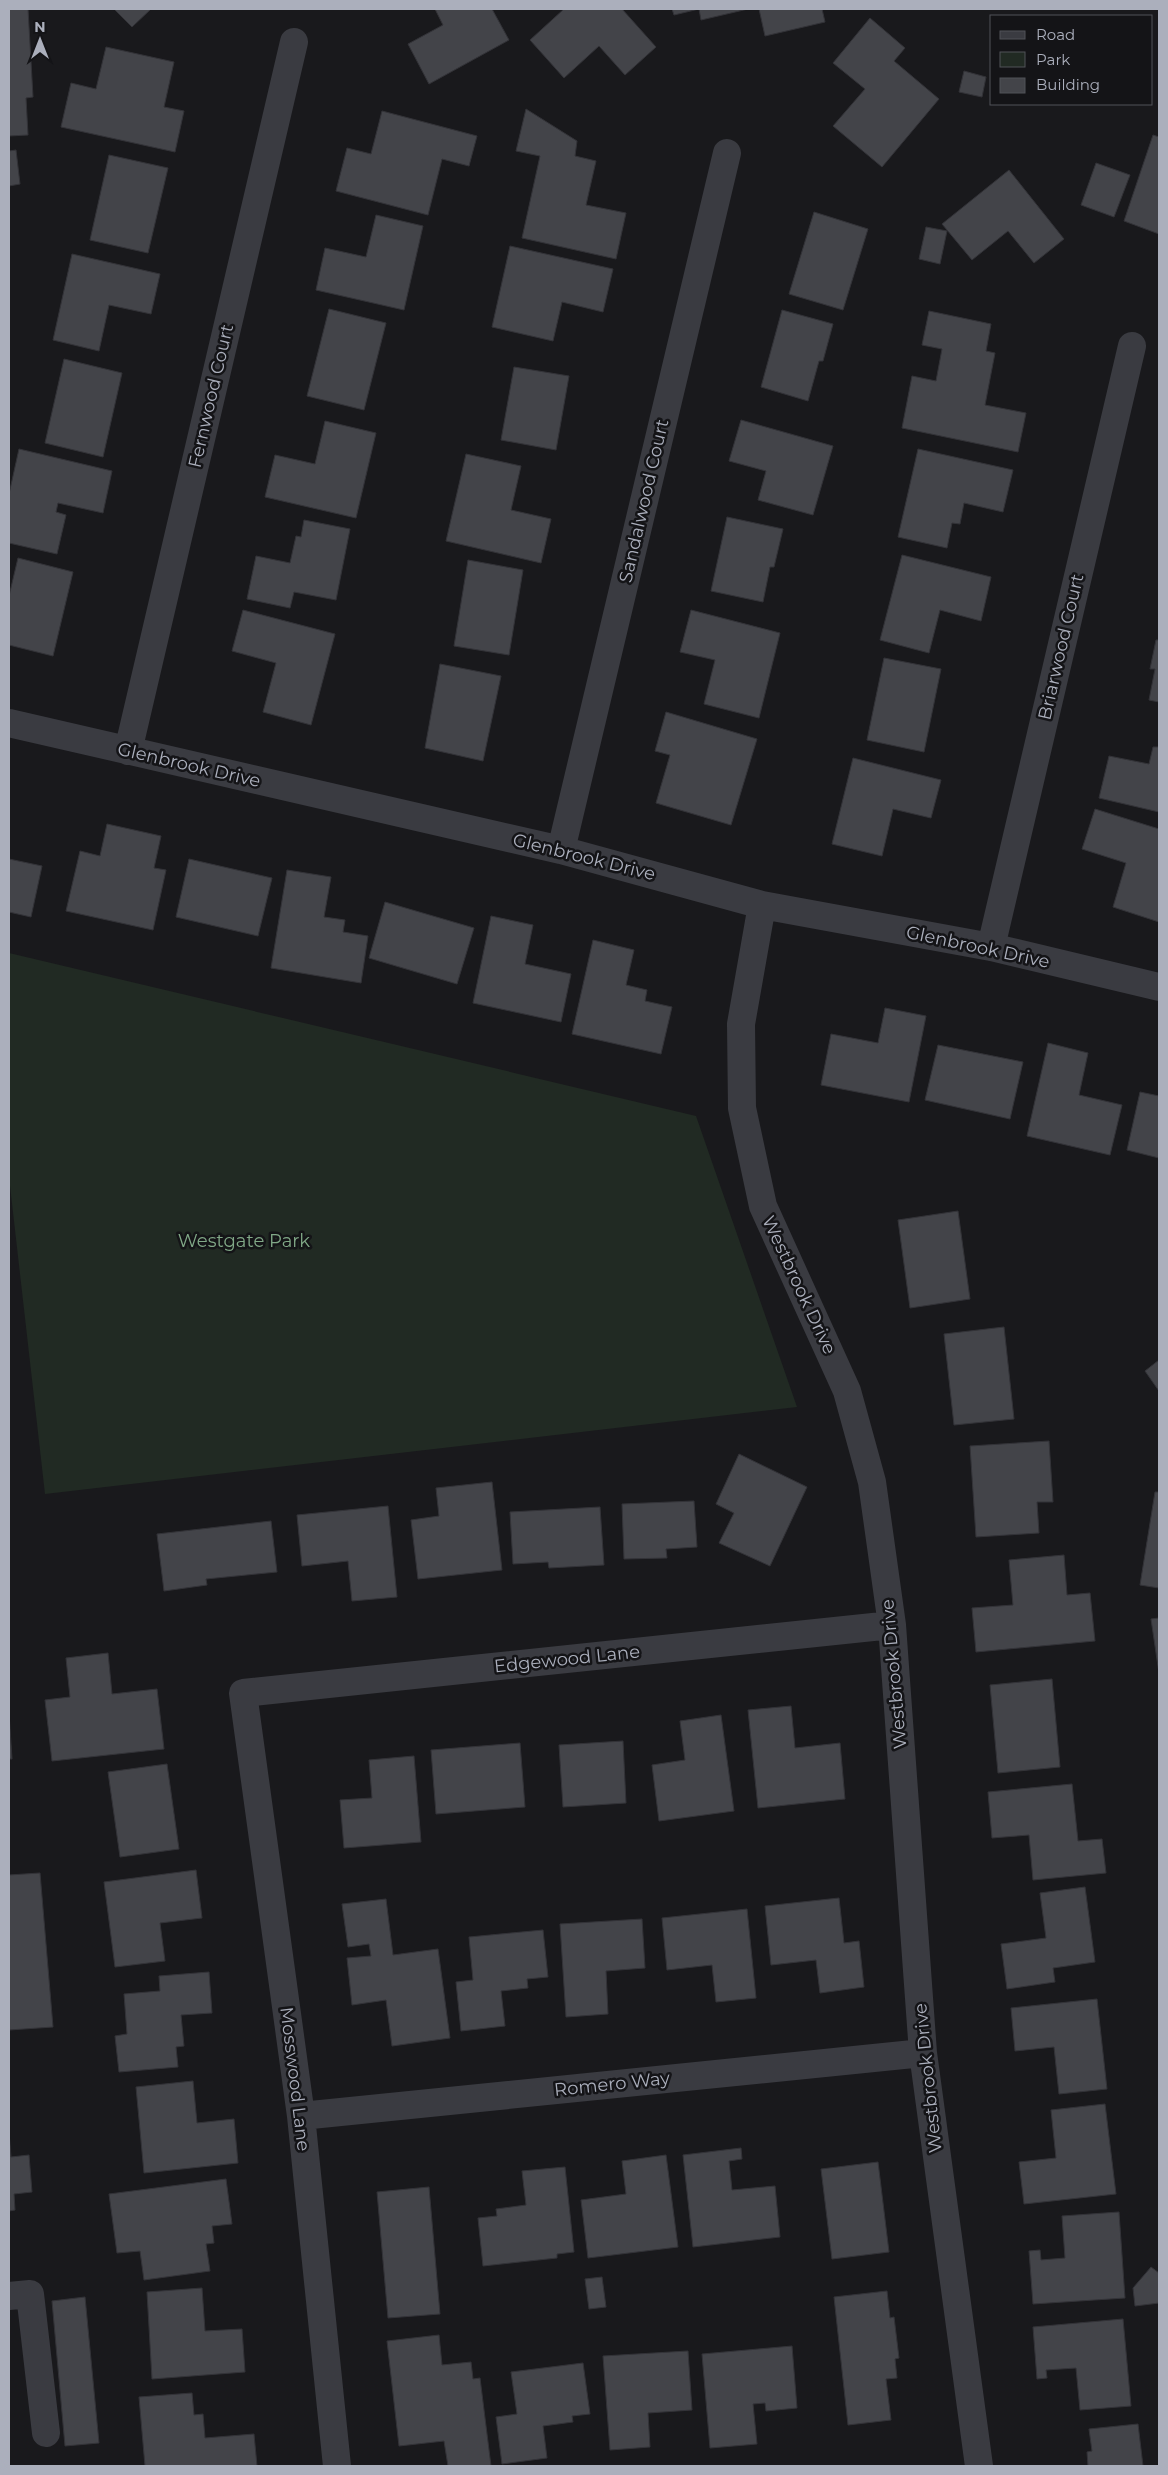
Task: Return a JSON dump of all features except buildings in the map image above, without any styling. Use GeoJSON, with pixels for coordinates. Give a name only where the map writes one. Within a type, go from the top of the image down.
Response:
{"type":"FeatureCollection","features":[{"type":"Feature","properties":{"kind":"street","name":"Fernwood Court"},"geometry":{"type":"LineString","coordinates":[[128,751],[294,42]]}},
{"type":"Feature","properties":{"kind":"street","name":"Sandalwood Court"},"geometry":{"type":"LineString","coordinates":[[561,850],[727,153]]}},
{"type":"Feature","properties":{"kind":"street","name":"Briarwood Court"},"geometry":{"type":"LineString","coordinates":[[990,947],[1132,346]]}},
{"type":"Feature","properties":{"kind":"street","name":"Glenbrook Drive"},"geometry":{"type":"LineString","coordinates":[[9,723],[561,850],[762,905],[990,947],[1159,988]]}},
{"type":"Feature","properties":{"kind":"street","name":"Westbrook Drive"},"geometry":{"type":"LineString","coordinates":[[762,905],[741,1024],[742,1108],[763,1206],[847,1392],[872,1482],[892,1625],[923,2053],[979,2466]]}},
{"type":"Feature","properties":{"kind":"street","name":"Edgewood Lane"},"geometry":{"type":"LineString","coordinates":[[243,1693],[892,1625]]}},
{"type":"Feature","properties":{"kind":"street","name":"Mosswood Lane"},"geometry":{"type":"LineString","coordinates":[[243,1693],[301,2116],[337,2466]]}},
{"type":"Feature","properties":{"kind":"street","name":"Romero Way"},"geometry":{"type":"LineString","coordinates":[[301,2116],[923,2053]]}},
{"type":"Feature","properties":{"kind":"street"},"geometry":{"type":"LineString","coordinates":[[9,2296],[30,2294],[46,2432]]}},
{"type":"Feature","properties":{"kind":"green space","name":"Westgate Park"},"geometry":{"type":"Polygon","coordinates":[[[9,953],[696,1116],[797,1407],[45,1494],[9,1177],[9,953]]]}}]}
